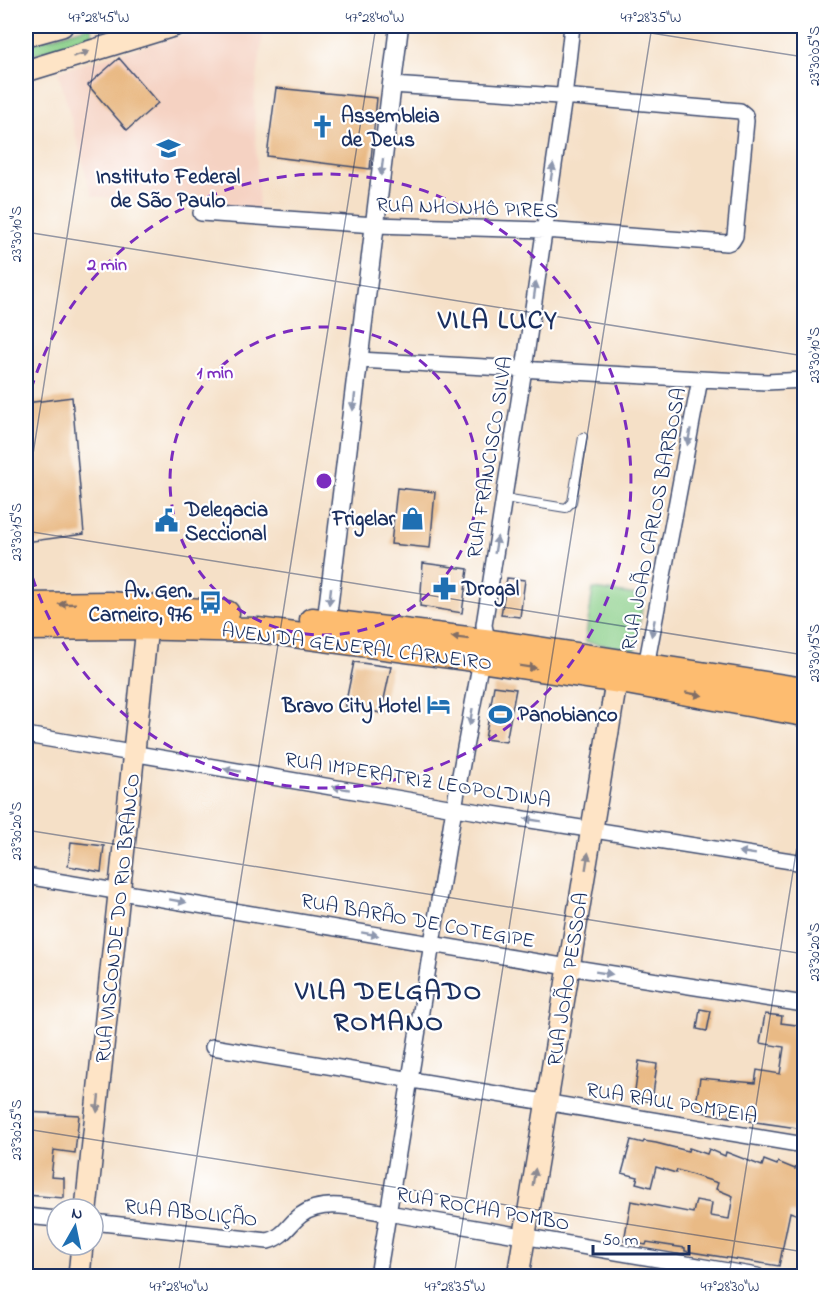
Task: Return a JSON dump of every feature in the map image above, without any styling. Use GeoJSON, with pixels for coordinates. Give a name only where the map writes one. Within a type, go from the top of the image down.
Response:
{"type":"FeatureCollection","features":[{"type":"Feature","properties":{"kind":"main road"},"geometry":{"type":"LineString","coordinates":[[26,36],[57,26]]}},
{"type":"Feature","properties":{"kind":"main road"},"geometry":{"type":"LineString","coordinates":[[26,71],[173,26]]}},
{"type":"Feature","properties":{"kind":"main road","name":"AVENIDA GENERAL CARNEIRO"},"geometry":{"type":"LineString","coordinates":[[26,605],[77,603],[137,605],[487,651],[601,659],[800,685]]}},
{"type":"Feature","properties":{"kind":"main road","name":"RUA VISCONDE DO RIO BRANCO"},"geometry":{"type":"LineString","coordinates":[[87,1197],[147,627]]}},
{"type":"Feature","properties":{"kind":"main road","name":"AVENIDA GENERAL CARNEIRO"},"geometry":{"type":"LineString","coordinates":[[26,628],[326,629]]}},
{"type":"Feature","properties":{"kind":"main road","name":"AVENIDA GENERAL CARNEIRO"},"geometry":{"type":"LineString","coordinates":[[487,651],[616,681],[804,714]]}},
{"type":"Feature","properties":{"kind":"main road"},"geometry":{"type":"LineString","coordinates":[[601,659],[612,671],[616,681]]}},
{"type":"Feature","properties":{"kind":"main road","name":"RUA JOÃO PESSOA"},"geometry":{"type":"LineString","coordinates":[[518,1276],[616,681]]}},
{"type":"Feature","properties":{"kind":"main road"},"geometry":{"type":"LineString","coordinates":[[79,1276],[81,1257]]}},
{"type":"Feature","properties":{"kind":"street"},"geometry":{"type":"LineString","coordinates":[[326,629],[399,26]]}},
{"type":"Feature","properties":{"kind":"street","name":"RUA FRANCISCO SILVA"},"geometry":{"type":"LineString","coordinates":[[487,651],[484,625],[524,369],[572,26]]}},
{"type":"Feature","properties":{"kind":"street"},"geometry":{"type":"LineString","coordinates":[[392,86],[564,96]]}},
{"type":"Feature","properties":{"kind":"street","name":"RUA NHONHÔ PIRES"},"geometry":{"type":"LineString","coordinates":[[201,213],[375,225],[544,230],[727,243],[732,241],[735,236],[745,115],[740,111],[564,96]]}},
{"type":"Feature","properties":{"kind":"street"},"geometry":{"type":"LineString","coordinates":[[359,360],[700,379],[767,382],[804,380]]}},
{"type":"Feature","properties":{"kind":"street","name":"RUA JOÃO CARLOS BARBOSA"},"geometry":{"type":"LineString","coordinates":[[646,666],[700,379]]}},
{"type":"Feature","properties":{"kind":"street"},"geometry":{"type":"LineString","coordinates":[[378,1276],[412,1079],[454,808],[487,651]]}},
{"type":"Feature","properties":{"kind":"street","name":"RUA IMPERATRIZ LEOPOLDINA"},"geometry":{"type":"LineString","coordinates":[[26,735],[454,808],[804,863]]}},
{"type":"Feature","properties":{"kind":"street","name":"RUA BARÃO DE COTEGIPE"},"geometry":{"type":"LineString","coordinates":[[26,876],[804,1004]]}},
{"type":"Feature","properties":{"kind":"street","name":"RUA RAUL POMPEIA"},"geometry":{"type":"LineString","coordinates":[[213,1047],[804,1145]]}},
{"type":"Feature","properties":{"kind":"street","name":"RUA ROCHA POMBO"},"geometry":{"type":"LineString","coordinates":[[282,1235],[301,1215],[314,1208],[335,1206],[757,1276]]}},
{"type":"Feature","properties":{"kind":"street"},"geometry":{"type":"LineString","coordinates":[[26,1216],[45,1218]]}},
{"type":"Feature","properties":{"kind":"street","name":"RUA ABOLIÇÃO"},"geometry":{"type":"LineString","coordinates":[[105,1223],[268,1241],[282,1235]]}},
{"type":"Feature","properties":{"kind":"lane"},"geometry":{"type":"LineString","coordinates":[[504,498],[566,508],[569,506],[572,502],[583,436]]}},
{"type":"Feature","properties":{"kind":"shaded area","name":"Instituto Federal de São Paulo"},"geometry":{"type":"Polygon","coordinates":[[[215,26],[264,26],[254,101],[259,212],[92,196],[58,71],[215,26]]]}},
{"type":"Feature","properties":{"kind":"green space"},"geometry":{"type":"Polygon","coordinates":[[[91,26],[93,36],[26,57],[26,45],[91,26]]]}},
{"type":"Feature","properties":{"kind":"green space"},"geometry":{"type":"Polygon","coordinates":[[[593,589],[644,596],[635,650],[585,642],[593,589]]]}},
{"type":"Feature","properties":{"kind":"building"},"geometry":{"type":"Polygon","coordinates":[[[119,58],[158,103],[127,130],[88,85],[119,58]]]}},
{"type":"Feature","properties":{"kind":"building","name":"Assembleia de Deus"},"geometry":{"type":"Polygon","coordinates":[[[276,88],[377,98],[370,169],[267,156],[276,88]]]}},
{"type":"Feature","properties":{"kind":"building"},"geometry":{"type":"Polygon","coordinates":[[[72,397],[84,534],[26,542],[26,403],[72,397]]]}},
{"type":"Feature","properties":{"kind":"building","name":"Frigelar"},"geometry":{"type":"Polygon","coordinates":[[[397,488],[435,492],[430,548],[391,544],[397,488]]]}},
{"type":"Feature","properties":{"kind":"building","name":"Drogal"},"geometry":{"type":"Polygon","coordinates":[[[423,563],[468,569],[462,613],[420,606],[423,563]]]}},
{"type":"Feature","properties":{"kind":"building"},"geometry":{"type":"Polygon","coordinates":[[[507,578],[525,580],[520,617],[501,615],[507,578]]]}},
{"type":"Feature","properties":{"kind":"building"},"geometry":{"type":"Polygon","coordinates":[[[354,662],[391,667],[381,713],[345,706],[354,662]]]}},
{"type":"Feature","properties":{"kind":"building","name":"Panobianco"},"geometry":{"type":"Polygon","coordinates":[[[494,686],[516,689],[506,742],[485,739],[494,686]]]}},
{"type":"Feature","properties":{"kind":"building"},"geometry":{"type":"Polygon","coordinates":[[[71,842],[104,846],[101,872],[68,866],[71,842]]]}},
{"type":"Feature","properties":{"kind":"building"},"geometry":{"type":"Polygon","coordinates":[[[700,1009],[711,1011],[707,1031],[697,1029],[700,1009]]]}},
{"type":"Feature","properties":{"kind":"building"},"geometry":{"type":"Polygon","coordinates":[[[765,1014],[782,1016],[781,1023],[804,1026],[804,1050],[800,1076],[804,1077],[804,1129],[749,1121],[750,1116],[730,1113],[730,1117],[695,1111],[700,1078],[755,1083],[757,1070],[780,1074],[784,1047],[760,1043],[765,1014]]]}},
{"type":"Feature","properties":{"kind":"building"},"geometry":{"type":"Polygon","coordinates":[[[639,1061],[657,1064],[652,1102],[634,1099],[639,1061]]]}},
{"type":"Feature","properties":{"kind":"building"},"geometry":{"type":"Polygon","coordinates":[[[26,1112],[79,1115],[75,1153],[54,1150],[51,1177],[64,1178],[64,1197],[26,1195],[29,1148],[26,1148],[26,1112]]]}},
{"type":"Feature","properties":{"kind":"building"},"geometry":{"type":"Polygon","coordinates":[[[631,1140],[688,1151],[689,1148],[707,1154],[709,1149],[725,1156],[726,1152],[762,1166],[764,1160],[777,1165],[778,1162],[795,1169],[801,1154],[804,1154],[804,1217],[790,1212],[779,1266],[685,1251],[685,1248],[624,1241],[631,1201],[693,1213],[696,1200],[712,1203],[710,1216],[729,1219],[733,1196],[716,1189],[718,1183],[677,1170],[676,1173],[656,1167],[651,1187],[636,1183],[638,1177],[622,1173],[631,1140]]]}},
{"type":"Feature","properties":{"kind":"place","name":"Assembleia de Deus"},"geometry":{"type":"Point","coordinates":[323,127]}},
{"type":"Feature","properties":{"kind":"place","name":"Instituto Federal de São Paulo"},"geometry":{"type":"Point","coordinates":[168,148]}},
{"type":"Feature","properties":{"kind":"place","name":"Frigelar"},"geometry":{"type":"Point","coordinates":[413,518]}},
{"type":"Feature","properties":{"kind":"place","name":"Delegacia Seccional"},"geometry":{"type":"Point","coordinates":[167,521]}},
{"type":"Feature","properties":{"kind":"place","name":"Drogal"},"geometry":{"type":"Point","coordinates":[444,588]}},
{"type":"Feature","properties":{"kind":"place","name":"Av. Gen. Carneiro, 976"},"geometry":{"type":"Point","coordinates":[210,602]}},
{"type":"Feature","properties":{"kind":"place","name":"Bravo City Hotel"},"geometry":{"type":"Point","coordinates":[439,705]}},
{"type":"Feature","properties":{"kind":"place","name":"Panobianco"},"geometry":{"type":"Point","coordinates":[500,714]}},
{"type":"Feature","properties":{"kind":"district","name":"VILA LUCY"},"geometry":{"type":"Point","coordinates":[498,319]}},
{"type":"Feature","properties":{"kind":"district","name":"VILA DELGADO ROMANO"},"geometry":{"type":"Point","coordinates":[389,1006]}}]}
